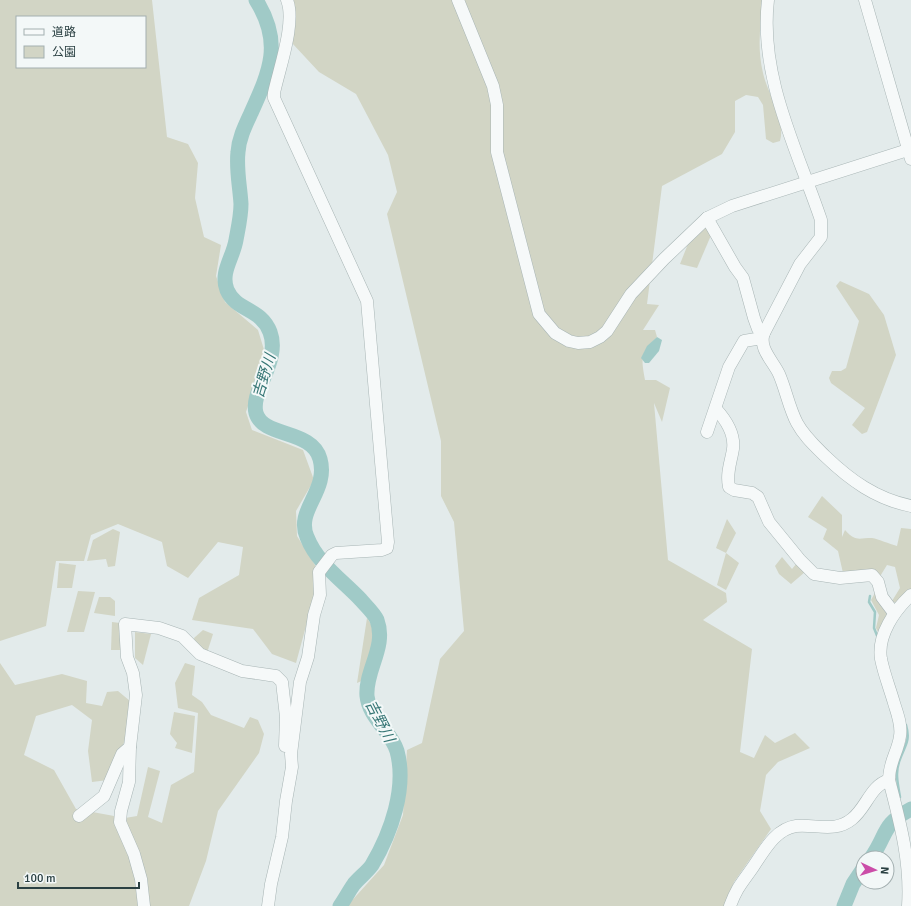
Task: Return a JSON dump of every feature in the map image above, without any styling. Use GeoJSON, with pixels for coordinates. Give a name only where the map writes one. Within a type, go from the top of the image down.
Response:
{"type":"FeatureCollection","features":[{"type":"Feature","properties":{"kind":"street"},"geometry":{"type":"LineString","coordinates":[[268,906],[291,778],[292,754],[300,682],[308,657],[314,614],[320,595],[321,569],[332,555],[336,553],[387,548],[388,542],[367,301],[274,98],[289,24],[289,4],[287,0]]}},
{"type":"Feature","properties":{"kind":"street"},"geometry":{"type":"LineString","coordinates":[[458,0],[493,86],[497,105],[497,152],[523,246],[539,314],[555,333],[569,341],[578,343],[590,342],[600,337],[609,328],[631,294],[707,218],[732,206],[808,182],[910,153],[866,0]]}},
{"type":"Feature","properties":{"kind":"street"},"geometry":{"type":"LineString","coordinates":[[768,0],[766,32],[771,76],[821,220],[821,237],[800,264],[763,336],[763,348],[777,369],[785,386],[796,422],[807,439],[844,474],[862,487],[876,494],[911,506]]}},
{"type":"Feature","properties":{"kind":"street"},"geometry":{"type":"LineString","coordinates":[[707,218],[734,267],[743,278],[754,318],[758,329],[763,336]]}},
{"type":"Feature","properties":{"kind":"street"},"geometry":{"type":"LineString","coordinates":[[708,432],[729,367],[741,344],[744,341],[763,336]]}},
{"type":"Feature","properties":{"kind":"street"},"geometry":{"type":"LineString","coordinates":[[716,409],[727,420],[732,440],[733,448],[728,462],[729,487],[734,490],[752,493],[758,497],[768,522],[800,560],[814,574],[840,578],[872,575],[878,582],[882,597],[894,613]]}},
{"type":"Feature","properties":{"kind":"street"},"geometry":{"type":"LineString","coordinates":[[908,906],[910,883],[909,858],[889,780],[889,768],[900,736],[900,721],[881,658],[882,643],[894,613],[911,595]]}},
{"type":"Feature","properties":{"kind":"street"},"geometry":{"type":"LineString","coordinates":[[144,906],[141,879],[134,854],[120,822],[121,811],[129,782],[130,747],[136,695],[133,673],[127,657],[125,624],[159,628],[182,636],[200,654],[242,671],[276,676],[282,682],[286,717],[285,767],[291,778]]}},
{"type":"Feature","properties":{"kind":"street"},"geometry":{"type":"LineString","coordinates":[[79,816],[104,796],[122,754],[130,747]]}},
{"type":"Feature","properties":{"kind":"street"},"geometry":{"type":"LineString","coordinates":[[730,906],[739,885],[765,848],[778,835],[786,829],[796,826],[840,827],[853,819],[874,789],[882,782],[889,780]]}},
{"type":"Feature","properties":{"kind":"green space"},"geometry":{"type":"Polygon","coordinates":[[[0,0],[152,0],[167,137],[188,144],[198,163],[195,198],[204,237],[221,245],[216,276],[225,302],[258,330],[265,353],[246,412],[252,430],[303,450],[314,480],[296,511],[297,536],[315,565],[315,593],[296,663],[272,654],[253,629],[192,620],[199,598],[239,575],[243,547],[218,542],[188,578],[167,566],[162,542],[118,524],[91,535],[84,561],[56,561],[46,626],[0,641],[0,0]]]}},
{"type":"Feature","properties":{"kind":"green space"},"geometry":{"type":"Polygon","coordinates":[[[292,0],[764,0],[760,28],[761,63],[765,81],[776,107],[781,124],[780,141],[773,143],[766,139],[763,105],[758,97],[746,95],[735,101],[735,132],[722,154],[662,186],[647,304],[659,305],[643,330],[655,330],[657,337],[647,347],[643,356],[645,380],[656,380],[670,388],[662,422],[654,403],[668,560],[726,593],[727,602],[703,620],[752,649],[740,752],[754,758],[765,735],[775,743],[795,733],[810,748],[778,762],[766,775],[760,811],[771,829],[734,882],[725,906],[347,906],[384,865],[403,815],[407,750],[422,743],[440,659],[464,631],[454,522],[441,496],[441,441],[387,214],[397,192],[388,155],[356,94],[319,72],[292,43],[292,0]]]}},
{"type":"Feature","properties":{"kind":"green space"},"geometry":{"type":"Polygon","coordinates":[[[708,226],[712,233],[697,268],[680,264],[688,244],[708,226]]]}},
{"type":"Feature","properties":{"kind":"green space"},"geometry":{"type":"Polygon","coordinates":[[[840,281],[869,294],[884,315],[896,355],[867,432],[862,434],[852,425],[865,408],[831,383],[829,378],[832,371],[841,371],[846,368],[859,321],[836,286],[840,281]]]}},
{"type":"Feature","properties":{"kind":"green space"},"geometry":{"type":"Polygon","coordinates":[[[822,496],[842,515],[842,537],[845,530],[855,538],[878,539],[897,546],[901,528],[911,529],[911,589],[897,604],[892,601],[900,588],[895,567],[887,565],[879,578],[843,573],[838,551],[823,539],[827,529],[808,517],[822,496]]]}},
{"type":"Feature","properties":{"kind":"green space"},"geometry":{"type":"Polygon","coordinates":[[[727,519],[736,533],[726,553],[716,548],[727,519]]]}},
{"type":"Feature","properties":{"kind":"green space"},"geometry":{"type":"Polygon","coordinates":[[[113,529],[120,532],[115,566],[108,567],[106,559],[87,561],[93,540],[113,529]]]}},
{"type":"Feature","properties":{"kind":"green space"},"geometry":{"type":"Polygon","coordinates":[[[726,553],[739,563],[726,590],[717,585],[726,553]]]}},
{"type":"Feature","properties":{"kind":"green space"},"geometry":{"type":"Polygon","coordinates":[[[782,557],[792,569],[797,563],[805,572],[791,584],[779,574],[775,566],[782,557]]]}},
{"type":"Feature","properties":{"kind":"green space"},"geometry":{"type":"Polygon","coordinates":[[[59,563],[76,565],[72,588],[57,588],[59,563]]]}},
{"type":"Feature","properties":{"kind":"green space"},"geometry":{"type":"Polygon","coordinates":[[[78,591],[95,592],[84,632],[67,632],[78,591]]]}},
{"type":"Feature","properties":{"kind":"green space"},"geometry":{"type":"Polygon","coordinates":[[[876,591],[887,613],[880,636],[876,628],[879,615],[871,600],[876,591]]]}},
{"type":"Feature","properties":{"kind":"green space"},"geometry":{"type":"Polygon","coordinates":[[[99,597],[110,597],[115,601],[115,616],[94,613],[99,597]]]}},
{"type":"Feature","properties":{"kind":"green space"},"geometry":{"type":"Polygon","coordinates":[[[367,618],[376,632],[366,679],[357,683],[367,618]]]}},
{"type":"Feature","properties":{"kind":"green space"},"geometry":{"type":"Polygon","coordinates":[[[112,622],[120,623],[120,650],[111,650],[112,622]]]}},
{"type":"Feature","properties":{"kind":"green space"},"geometry":{"type":"Polygon","coordinates":[[[203,630],[213,634],[207,653],[196,646],[194,638],[203,630]]]}},
{"type":"Feature","properties":{"kind":"green space"},"geometry":{"type":"Polygon","coordinates":[[[135,632],[151,634],[143,665],[135,658],[135,632]]]}},
{"type":"Feature","properties":{"kind":"green space"},"geometry":{"type":"Polygon","coordinates":[[[0,663],[15,685],[62,674],[87,681],[86,703],[102,706],[107,692],[118,691],[130,701],[128,733],[108,780],[92,782],[88,751],[92,720],[72,705],[36,716],[24,755],[54,770],[76,809],[125,818],[137,816],[148,767],[160,771],[148,817],[162,823],[171,785],[194,772],[198,713],[178,708],[175,683],[185,663],[195,666],[192,695],[202,702],[211,715],[244,728],[250,717],[258,720],[264,734],[259,753],[218,811],[206,861],[189,906],[0,906],[0,663]]]}},
{"type":"Feature","properties":{"kind":"green space"},"geometry":{"type":"Polygon","coordinates":[[[174,712],[195,716],[192,753],[175,748],[177,743],[170,734],[174,712]]]}},
{"type":"Feature","properties":{"kind":"water"},"geometry":{"type":"Polygon","coordinates":[[[657,337],[662,340],[659,351],[649,363],[645,363],[641,358],[647,346],[657,337]]]}},
{"type":"Feature","properties":{"kind":"waterway","name":"吉野川"},"geometry":{"type":"LineString","coordinates":[[256,0],[264,15],[269,30],[271,57],[264,84],[240,142],[237,165],[241,204],[234,247],[226,271],[225,283],[231,297],[236,302],[261,318],[270,332],[272,354],[255,404],[256,413],[260,421],[268,427],[308,443],[315,449],[320,459],[322,470],[320,481],[308,509],[304,527],[311,546],[323,563],[361,600],[377,620],[379,630],[378,649],[369,677],[367,696],[372,711],[394,744],[400,765],[398,795],[391,825],[372,865],[354,884],[340,906]]}},
{"type":"Feature","properties":{"kind":"waterway","name":"吉野川"},"geometry":{"type":"LineString","coordinates":[[320,560],[325,554]]}},
{"type":"Feature","properties":{"kind":"waterway"},"geometry":{"type":"LineString","coordinates":[[870,596],[869,602],[875,612],[874,628],[878,638]]}},
{"type":"Feature","properties":{"kind":"waterway"},"geometry":{"type":"LineString","coordinates":[[900,797],[897,770],[908,736],[906,725]]}},
{"type":"Feature","properties":{"kind":"waterway"},"geometry":{"type":"LineString","coordinates":[[876,850],[886,830],[894,820],[911,809]]}},
{"type":"Feature","properties":{"kind":"waterway"},"geometry":{"type":"LineString","coordinates":[[844,906],[855,881]]}}]}
